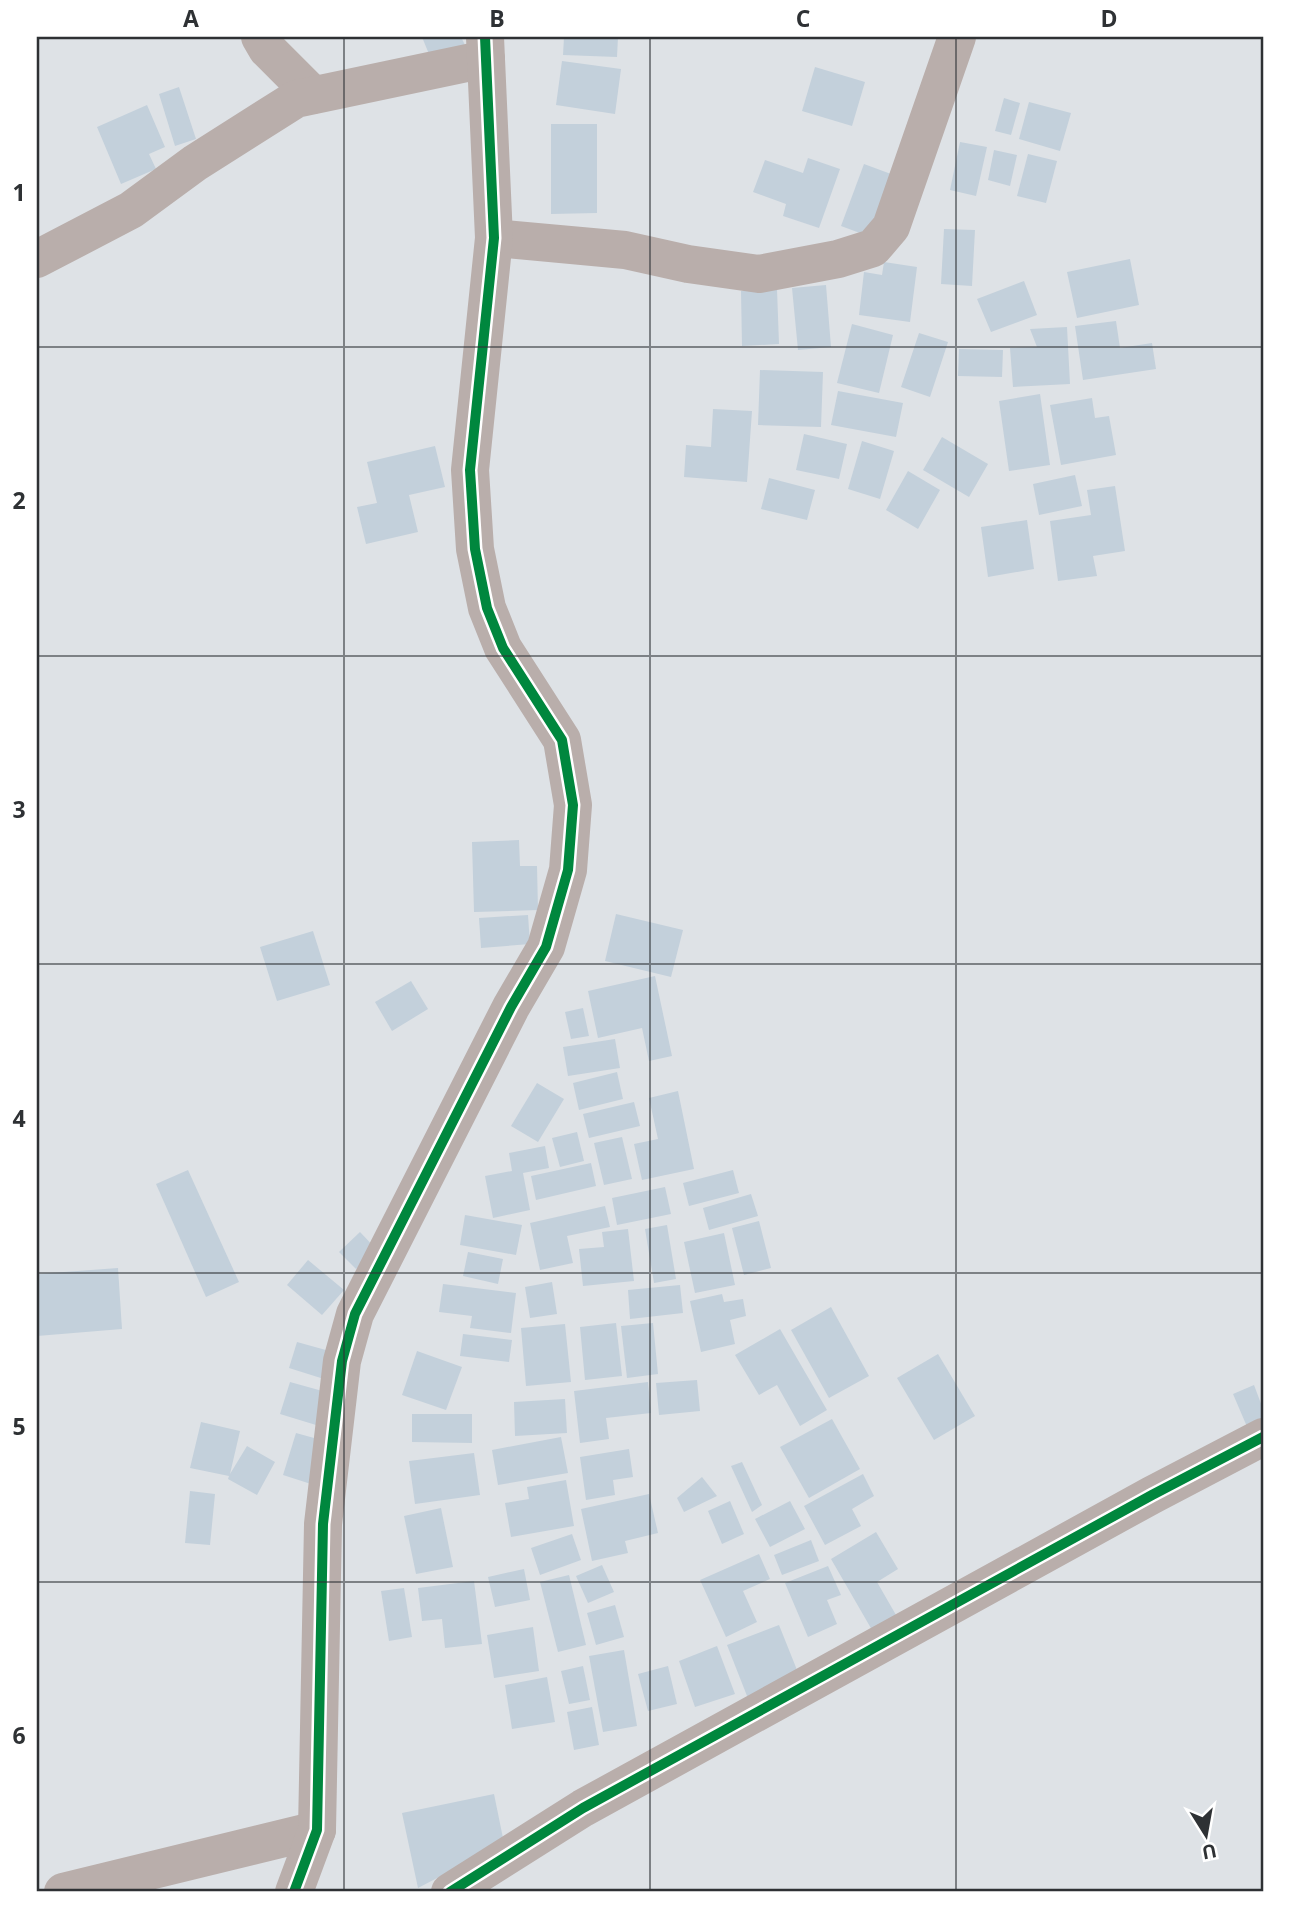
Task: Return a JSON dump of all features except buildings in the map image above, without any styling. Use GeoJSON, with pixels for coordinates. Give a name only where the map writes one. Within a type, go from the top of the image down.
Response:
{"type":"FeatureCollection","features":[{"type":"Feature","properties":{"kind":"street"},"geometry":{"type":"LineString","coordinates":[[260,37],[267,49],[313,95]]}},
{"type":"Feature","properties":{"kind":"street"},"geometry":{"type":"LineString","coordinates":[[494,238],[625,250],[688,264],[759,274],[838,259],[873,248],[891,226],[957,37]]}},
{"type":"Feature","properties":{"kind":"street"},"geometry":{"type":"LineString","coordinates":[[37,259],[131,209],[195,163],[296,99],[485,48],[494,238],[470,470],[475,549],[487,608],[503,648],[562,740],[573,805],[568,870],[546,947],[511,1007],[351,1325],[342,1361],[323,1524],[317,1830],[293,1892]]}},
{"type":"Feature","properties":{"kind":"street"},"geometry":{"type":"LineString","coordinates":[[450,1892],[583,1808],[1152,1495],[1263,1437]]}},
{"type":"Feature","properties":{"kind":"street"},"geometry":{"type":"LineString","coordinates":[[63,1892],[317,1830]]}},
{"type":"Feature","properties":{"kind":"cycle path"},"geometry":{"type":"LineString","coordinates":[[294,1892],[317,1830],[323,1524],[342,1361],[355,1314],[511,1007],[546,947],[568,870],[573,805],[562,740],[503,648],[487,608],[475,549],[470,470],[494,238],[485,37]]}},
{"type":"Feature","properties":{"kind":"cycle path"},"geometry":{"type":"LineString","coordinates":[[450,1892],[583,1808],[1152,1495],[1263,1437]]}}]}
